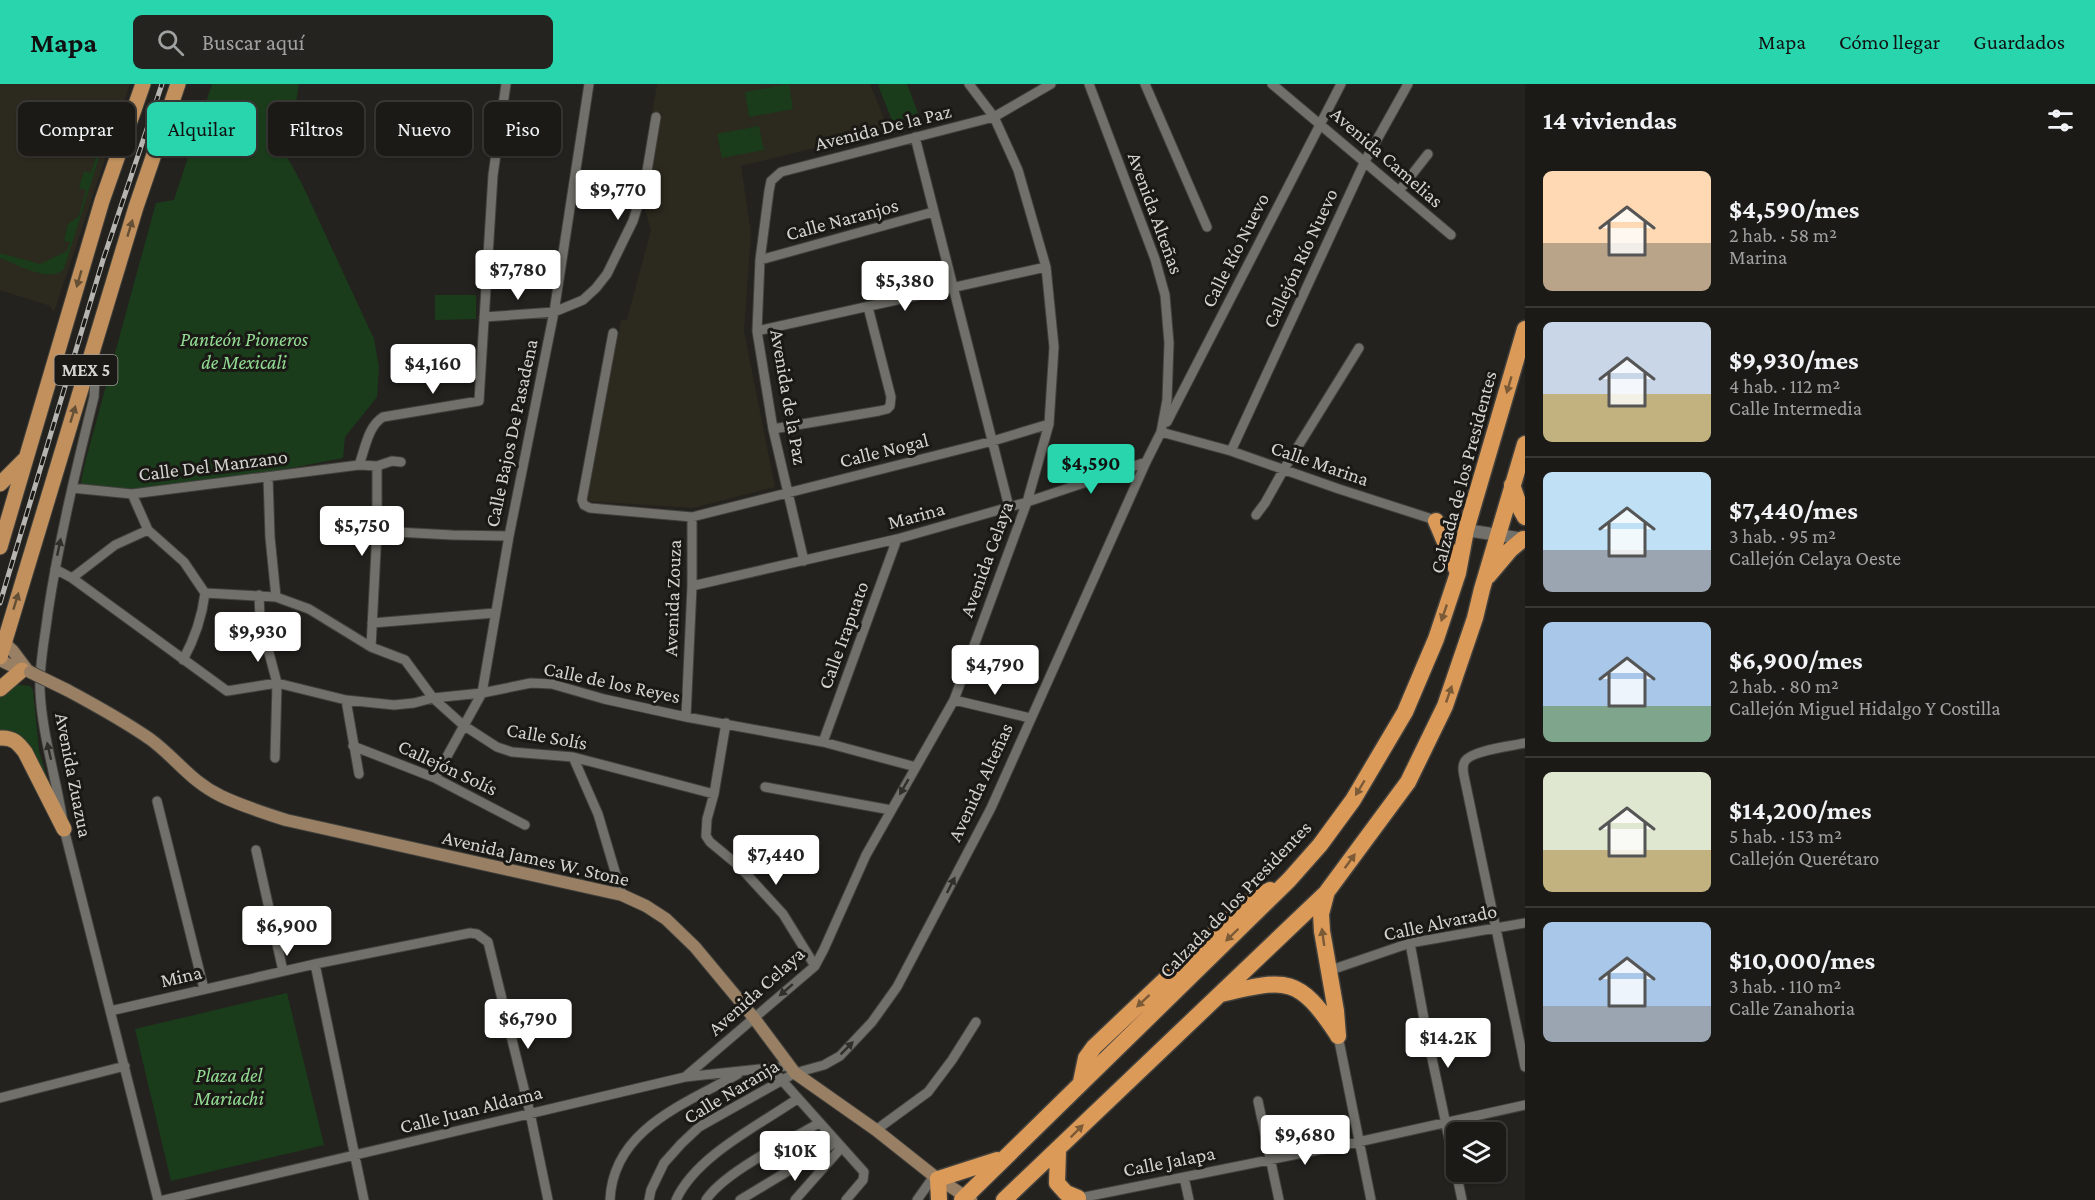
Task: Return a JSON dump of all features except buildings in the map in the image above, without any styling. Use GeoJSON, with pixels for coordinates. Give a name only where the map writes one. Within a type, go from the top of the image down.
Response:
{"type":"FeatureCollection","features":[{"type":"Feature","properties":{"kind":"highway","name":"Calzada de los Presidentes"},"geometry":{"type":"LineString","coordinates":[[966,1199],[1003,1158],[1289,880],[1320,845],[1353,800],[1405,712],[1436,639],[1458,573],[1466,530],[1525,329]]}},
{"type":"Feature","properties":{"kind":"highway"},"geometry":{"type":"LineString","coordinates":[[1004,1200],[1326,893],[1408,782],[1445,706],[1475,618],[1525,444]]}},
{"type":"Feature","properties":{"kind":"highway"},"geometry":{"type":"LineString","coordinates":[[1512,485],[1525,517]]}},
{"type":"Feature","properties":{"kind":"highway"},"geometry":{"type":"LineString","coordinates":[[1436,521],[1458,573]]}},
{"type":"Feature","properties":{"kind":"highway"},"geometry":{"type":"LineString","coordinates":[[1486,579],[1509,550],[1524,539]]}},
{"type":"Feature","properties":{"kind":"highway"},"geometry":{"type":"LineString","coordinates":[[1326,893],[1320,914],[1338,1036]]}},
{"type":"Feature","properties":{"kind":"highway"},"geometry":{"type":"LineString","coordinates":[[1220,994],[1269,984],[1283,984],[1299,990],[1314,1001],[1338,1036]]}},
{"type":"Feature","properties":{"kind":"highway"},"geometry":{"type":"LineString","coordinates":[[1058,1151],[1057,1183],[1066,1193],[1082,1198]]}},
{"type":"Feature","properties":{"kind":"highway"},"geometry":{"type":"LineString","coordinates":[[939,1200],[936,1177],[1003,1158]]}},
{"type":"Feature","properties":{"kind":"main road","name":"MEX 5"},"geometry":{"type":"LineString","coordinates":[[0,547],[102,201],[143,84]]}},
{"type":"Feature","properties":{"kind":"main road","name":"MEX 5"},"geometry":{"type":"LineString","coordinates":[[0,658],[2,640],[136,207],[178,84]]}},
{"type":"Feature","properties":{"kind":"main road"},"geometry":{"type":"LineString","coordinates":[[0,484],[28,456]]}},
{"type":"Feature","properties":{"kind":"main road","name":"Avenida James W. Stone"},"geometry":{"type":"LineString","coordinates":[[2,640],[27,671]]}},
{"type":"Feature","properties":{"kind":"main road","name":"Avenida James W. Stone"},"geometry":{"type":"LineString","coordinates":[[0,658],[106,711],[152,740],[190,776],[220,796],[297,823],[622,895],[646,906],[666,919],[695,947],[754,1018],[792,1069],[966,1199]]}},
{"type":"Feature","properties":{"kind":"main road"},"geometry":{"type":"LineString","coordinates":[[0,689],[27,671]]}},
{"type":"Feature","properties":{"kind":"main road"},"geometry":{"type":"LineString","coordinates":[[0,738],[8,738],[17,742],[26,752],[64,829]]}},
{"type":"Feature","properties":{"kind":"street"},"geometry":{"type":"LineString","coordinates":[[359,465],[372,427],[383,417],[479,401],[493,175],[506,84]]}},
{"type":"Feature","properties":{"kind":"street","name":"Calle Bajos De Pasadena"},"geometry":{"type":"LineString","coordinates":[[435,778],[482,693],[508,536],[554,312],[589,84]]}},
{"type":"Feature","properties":{"kind":"street","name":"Avenida Celaya"},"geometry":{"type":"LineString","coordinates":[[685,1077],[814,966],[824,949],[866,855],[954,700],[1027,502],[1049,424],[1054,347],[1046,267],[1018,170],[994,117],[969,84]]}},
{"type":"Feature","properties":{"kind":"street","name":"Avenida De la Paz"},"geometry":{"type":"LineString","coordinates":[[782,172],[994,117],[1051,84]]}},
{"type":"Feature","properties":{"kind":"street","name":"Avenida Alteñas"},"geometry":{"type":"LineString","coordinates":[[792,1069],[824,1065],[840,1056],[872,1022],[897,987],[991,808],[1161,432],[1167,400],[1169,354],[1165,295],[1155,259],[1089,84]]}},
{"type":"Feature","properties":{"kind":"street"},"geometry":{"type":"LineString","coordinates":[[1145,84],[1207,227]]}},
{"type":"Feature","properties":{"kind":"street","name":"Avenida Camelias"},"geometry":{"type":"LineString","coordinates":[[1272,84],[1451,235]]}},
{"type":"Feature","properties":{"kind":"street","name":"Calle Río Nuevo"},"geometry":{"type":"LineString","coordinates":[[1161,432],[1341,84]]}},
{"type":"Feature","properties":{"kind":"street","name":"Callejón Río Nuevo"},"geometry":{"type":"LineString","coordinates":[[1230,451],[1365,161],[1408,84]]}},
{"type":"Feature","properties":{"kind":"street"},"geometry":{"type":"LineString","coordinates":[[484,317],[554,312],[583,300],[596,288],[607,273],[633,221],[645,183],[656,117]]}},
{"type":"Feature","properties":{"kind":"street"},"geometry":{"type":"LineString","coordinates":[[915,137],[1010,507]]}},
{"type":"Feature","properties":{"kind":"street"},"geometry":{"type":"LineString","coordinates":[[1399,191],[1428,154]]}},
{"type":"Feature","properties":{"kind":"street","name":"Avenida de la Paz"},"geometry":{"type":"LineString","coordinates":[[782,172],[771,181],[769,191],[760,260],[757,331],[773,429],[804,561]]}},
{"type":"Feature","properties":{"kind":"street","name":"Calle Naranjos"},"geometry":{"type":"LineString","coordinates":[[760,260],[933,212]]}},
{"type":"Feature","properties":{"kind":"street"},"geometry":{"type":"LineString","coordinates":[[757,331],[1046,267]]}},
{"type":"Feature","properties":{"kind":"street"},"geometry":{"type":"LineString","coordinates":[[773,429],[879,411],[890,406],[891,398],[868,307]]}},
{"type":"Feature","properties":{"kind":"street","name":"Calle Nogal"},"geometry":{"type":"LineString","coordinates":[[613,333],[582,500],[584,505],[590,508],[692,517],[993,441],[1049,424]]}},
{"type":"Feature","properties":{"kind":"street"},"geometry":{"type":"LineString","coordinates":[[1256,515],[1359,348]]}},
{"type":"Feature","properties":{"kind":"street","name":"Avenida Zuazua"},"geometry":{"type":"LineString","coordinates":[[92,353],[95,379],[94,397],[55,569],[40,667],[40,691],[47,742],[60,795],[64,829],[158,1200]]}},
{"type":"Feature","properties":{"kind":"street","name":"Calle Marina"},"geometry":{"type":"LineString","coordinates":[[1161,432],[1230,451],[1466,530]]}},
{"type":"Feature","properties":{"kind":"street","name":"Calle Del Manzano"},"geometry":{"type":"LineString","coordinates":[[72,488],[132,494],[359,465],[376,466],[392,461],[401,462]]}},
{"type":"Feature","properties":{"kind":"street","name":"Marina"},"geometry":{"type":"LineString","coordinates":[[692,586],[897,539],[1027,502],[1146,462]]}},
{"type":"Feature","properties":{"kind":"street"},"geometry":{"type":"LineString","coordinates":[[371,647],[377,531],[376,466]]}},
{"type":"Feature","properties":{"kind":"street"},"geometry":{"type":"LineString","coordinates":[[268,477],[270,537],[276,597]]}},
{"type":"Feature","properties":{"kind":"street"},"geometry":{"type":"LineString","coordinates":[[55,569],[72,578],[183,660],[195,637],[205,592],[184,562],[148,530],[132,494]]}},
{"type":"Feature","properties":{"kind":"street","name":"Avenida Zouza"},"geometry":{"type":"LineString","coordinates":[[686,717],[692,586],[692,517]]}},
{"type":"Feature","properties":{"kind":"street"},"geometry":{"type":"LineString","coordinates":[[72,578],[115,545],[148,530]]}},
{"type":"Feature","properties":{"kind":"street"},"geometry":{"type":"LineString","coordinates":[[1466,530],[1524,539]]}},
{"type":"Feature","properties":{"kind":"street"},"geometry":{"type":"LineString","coordinates":[[377,531],[452,536],[508,536]]}},
{"type":"Feature","properties":{"kind":"street","name":"Calle Irapuato"},"geometry":{"type":"LineString","coordinates":[[823,742],[897,539]]}},
{"type":"Feature","properties":{"kind":"street","name":"Calle Solís"},"geometry":{"type":"LineString","coordinates":[[205,592],[276,597],[309,609],[371,647],[405,660],[433,698],[463,725],[482,739],[512,752],[573,757],[714,794]]}},
{"type":"Feature","properties":{"kind":"street"},"geometry":{"type":"LineString","coordinates":[[259,595],[260,619],[277,683],[275,758]]}},
{"type":"Feature","properties":{"kind":"street"},"geometry":{"type":"LineString","coordinates":[[372,623],[495,613]]}},
{"type":"Feature","properties":{"kind":"street","name":"Calle de los Reyes"},"geometry":{"type":"LineString","coordinates":[[183,660],[226,691],[277,683],[346,700],[394,705],[482,693],[531,683],[552,684],[604,699],[686,717],[823,742],[916,767]]}},
{"type":"Feature","properties":{"kind":"street"},"geometry":{"type":"LineString","coordinates":[[346,700],[359,774]]}},
{"type":"Feature","properties":{"kind":"street"},"geometry":{"type":"LineString","coordinates":[[954,700],[1030,718]]}},
{"type":"Feature","properties":{"kind":"street"},"geometry":{"type":"LineString","coordinates":[[726,723],[714,794],[707,819],[706,836],[710,842],[740,866],[783,914],[814,966]]}},
{"type":"Feature","properties":{"kind":"street"},"geometry":{"type":"LineString","coordinates":[[1525,743],[1474,754],[1465,760],[1464,776],[1525,1067]]}},
{"type":"Feature","properties":{"kind":"street","name":"Callejón Solís"},"geometry":{"type":"LineString","coordinates":[[353,746],[435,778],[525,825]]}},
{"type":"Feature","properties":{"kind":"street"},"geometry":{"type":"LineString","coordinates":[[573,757],[598,814],[622,895]]}},
{"type":"Feature","properties":{"kind":"street"},"geometry":{"type":"LineString","coordinates":[[765,787],[891,810]]}},
{"type":"Feature","properties":{"kind":"street"},"geometry":{"type":"LineString","coordinates":[[157,801],[204,989]]}},
{"type":"Feature","properties":{"kind":"street"},"geometry":{"type":"LineString","coordinates":[[256,850],[283,971]]}},
{"type":"Feature","properties":{"kind":"street","name":"Calle Alvarado"},"geometry":{"type":"LineString","coordinates":[[1328,971],[1410,943],[1525,923]]}},
{"type":"Feature","properties":{"kind":"street","name":"Mina"},"geometry":{"type":"LineString","coordinates":[[110,1011],[315,964],[470,933],[477,934],[488,942],[530,1113]]}},
{"type":"Feature","properties":{"kind":"street"},"geometry":{"type":"LineString","coordinates":[[1410,943],[1446,1122]]}},
{"type":"Feature","properties":{"kind":"street"},"geometry":{"type":"LineString","coordinates":[[315,964],[364,1200]]}},
{"type":"Feature","properties":{"kind":"street"},"geometry":{"type":"LineString","coordinates":[[876,1130],[928,1092],[976,1022]]}},
{"type":"Feature","properties":{"kind":"street"},"geometry":{"type":"LineString","coordinates":[[1338,1036],[1371,1200]]}},
{"type":"Feature","properties":{"kind":"street"},"geometry":{"type":"LineString","coordinates":[[0,1098],[125,1066]]}},
{"type":"Feature","properties":{"kind":"street"},"geometry":{"type":"LineString","coordinates":[[774,1068],[797,1099],[864,1172],[864,1179],[846,1200]]}},
{"type":"Feature","properties":{"kind":"street","name":"Calle Juan Aldama"},"geometry":{"type":"LineString","coordinates":[[164,1200],[685,1077],[774,1068],[792,1069]]}},
{"type":"Feature","properties":{"kind":"street","name":"Calle Naranja"},"geometry":{"type":"LineString","coordinates":[[649,1200],[651,1190],[664,1163],[693,1132],[781,1080],[792,1069]]}},
{"type":"Feature","properties":{"kind":"street","name":"Calle Naranja"},"geometry":{"type":"LineString","coordinates":[[610,1200],[617,1171],[626,1149],[646,1127],[669,1111],[741,1072]]}},
{"type":"Feature","properties":{"kind":"street"},"geometry":{"type":"LineString","coordinates":[[676,1200],[692,1174],[705,1161],[797,1099]]}},
{"type":"Feature","properties":{"kind":"street"},"geometry":{"type":"LineString","coordinates":[[1258,1101],[1279,1200]]}},
{"type":"Feature","properties":{"kind":"street","name":"Calle Jalapa"},"geometry":{"type":"LineString","coordinates":[[1082,1198],[1358,1142],[1525,1105]]}},
{"type":"Feature","properties":{"kind":"street"},"geometry":{"type":"LineString","coordinates":[[530,1113],[548,1200]]}},
{"type":"Feature","properties":{"kind":"street"},"geometry":{"type":"LineString","coordinates":[[706,1200],[712,1191],[735,1172],[819,1123]]}},
{"type":"Feature","properties":{"kind":"street"},"geometry":{"type":"LineString","coordinates":[[740,1200],[838,1145]]}},
{"type":"Feature","properties":{"kind":"street"},"geometry":{"type":"LineString","coordinates":[[795,1200],[838,1145]]}},
{"type":"Feature","properties":{"kind":"street"},"geometry":{"type":"LineString","coordinates":[[917,1200],[936,1177]]}},
{"type":"Feature","properties":{"kind":"street"},"geometry":{"type":"LineString","coordinates":[[1184,1177],[1189,1200]]}},
{"type":"Feature","properties":{"kind":"street"},"geometry":{"type":"LineString","coordinates":[[1458,1182],[1462,1200]]}},
{"type":"Feature","properties":{"kind":"shaded area"},"geometry":{"type":"Polygon","coordinates":[[[0,84],[130,84],[124,102],[18,102],[18,156],[106,156],[54,312],[50,306],[0,290],[0,84]]]}},
{"type":"Feature","properties":{"kind":"shaded area"},"geometry":{"type":"Polygon","coordinates":[[[657,84],[870,84],[889,130],[741,166],[751,233],[744,331],[775,487],[693,508],[587,501],[621,320],[627,320],[651,230],[645,210],[662,114],[652,113],[657,84]]]}},
{"type":"Feature","properties":{"kind":"green space","name":"Panteón Pioneros de Mexicali"},"geometry":{"type":"Polygon","coordinates":[[[212,84],[299,84],[296,102],[268,102],[268,156],[287,156],[374,339],[379,367],[377,397],[345,437],[343,458],[238,478],[133,490],[83,486],[81,481],[86,459],[156,203],[174,200],[188,156],[256,156],[256,102],[206,102],[212,84]]]}},
{"type":"Feature","properties":{"kind":"green space"},"geometry":{"type":"Polygon","coordinates":[[[789,84],[793,109],[749,117],[745,92],[789,84]]]}},
{"type":"Feature","properties":{"kind":"green space"},"geometry":{"type":"Polygon","coordinates":[[[907,84],[918,113],[893,123],[878,85],[907,84]]]}},
{"type":"Feature","properties":{"kind":"green space"},"geometry":{"type":"Polygon","coordinates":[[[759,126],[764,150],[722,158],[717,134],[759,126]]]}},
{"type":"Feature","properties":{"kind":"green space"},"geometry":{"type":"Polygon","coordinates":[[[96,156],[100,156],[64,269],[58,273],[42,274],[0,258],[0,253],[40,264],[67,251],[70,242],[64,241],[68,224],[79,216],[86,190],[79,188],[84,171],[91,173],[96,156]]]}},
{"type":"Feature","properties":{"kind":"green space"},"geometry":{"type":"Polygon","coordinates":[[[435,295],[476,295],[476,319],[435,320],[435,295]]]}},
{"type":"Feature","properties":{"kind":"green space"},"geometry":{"type":"Polygon","coordinates":[[[13,684],[30,686],[33,690],[39,751],[54,800],[0,732],[0,698],[13,684]]]}},
{"type":"Feature","properties":{"kind":"green space","name":"Plaza del Mariachi"},"geometry":{"type":"Polygon","coordinates":[[[287,993],[324,1145],[171,1181],[135,1029],[287,993]]]}},
{"type":"Feature","properties":{"kind":"railway"},"geometry":{"type":"LineString","coordinates":[[0,603],[103,260],[162,84]]}}]}
